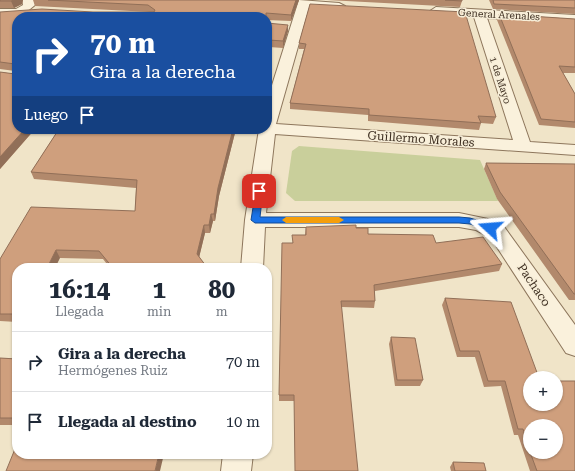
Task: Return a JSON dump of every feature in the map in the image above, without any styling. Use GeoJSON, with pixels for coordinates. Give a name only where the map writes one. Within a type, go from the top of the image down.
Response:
{"type":"FeatureCollection","features":[{"type":"Feature","properties":{"kind":"street"},"geometry":{"type":"LineString","coordinates":[[0,18],[9,7],[29,6],[28,1]]}},
{"type":"Feature","properties":{"kind":"street"},"geometry":{"type":"LineString","coordinates":[[272,94],[297,28],[304,2],[352,7]]}},
{"type":"Feature","properties":{"kind":"street"},"geometry":{"type":"LineString","coordinates":[[9,7],[40,10]]}},
{"type":"Feature","properties":{"kind":"street","name":"General Arenales"},"geometry":{"type":"LineString","coordinates":[[423,10],[575,18]]}},
{"type":"Feature","properties":{"kind":"street","name":"1 de Mayo"},"geometry":{"type":"LineString","coordinates":[[479,13],[523,146]]}},
{"type":"Feature","properties":{"kind":"street"},"geometry":{"type":"LineString","coordinates":[[282,26],[297,28]]}},
{"type":"Feature","properties":{"kind":"street","name":"Guillermo Morales"},"geometry":{"type":"LineString","coordinates":[[272,128],[575,150]]}},
{"type":"Feature","properties":{"kind":"street"},"geometry":{"type":"LineString","coordinates":[[252,263],[255,220],[266,134]]}},
{"type":"Feature","properties":{"kind":"street","name":"Pachaco"},"geometry":{"type":"LineString","coordinates":[[255,220],[459,220],[470,221],[490,228],[498,233],[575,345]]}},
{"type":"Feature","properties":{"kind":"street"},"geometry":{"type":"LineString","coordinates":[[236,471],[237,459]]}},
{"type":"Feature","properties":{"kind":"green space"},"geometry":{"type":"Polygon","coordinates":[[[299,146],[480,160],[498,201],[295,201],[286,193],[292,151],[299,146]]]}},
{"type":"Feature","properties":{"kind":"building"},"geometry":{"type":"Polygon","coordinates":[[[0,0],[14,0],[0,1],[0,0]]]}},
{"type":"Feature","properties":{"kind":"building"},"geometry":{"type":"Polygon","coordinates":[[[48,0],[296,0],[291,15],[272,13],[272,12],[154,12],[155,10],[148,5],[48,0]]]}},
{"type":"Feature","properties":{"kind":"building"},"geometry":{"type":"Polygon","coordinates":[[[493,0],[575,0],[575,8],[494,4],[493,0]]]}},
{"type":"Feature","properties":{"kind":"building"},"geometry":{"type":"Polygon","coordinates":[[[310,4],[465,12],[496,117],[478,116],[481,123],[369,115],[369,109],[290,103],[306,44],[299,43],[310,4]]]}},
{"type":"Feature","properties":{"kind":"building"},"geometry":{"type":"Polygon","coordinates":[[[42,9],[93,12],[12,12],[12,64],[0,62],[0,12],[42,9]]]}},
{"type":"Feature","properties":{"kind":"building"},"geometry":{"type":"Polygon","coordinates":[[[499,14],[575,19],[575,67],[559,66],[575,94],[575,122],[541,119],[499,14]]]}},
{"type":"Feature","properties":{"kind":"building"},"geometry":{"type":"Polygon","coordinates":[[[272,23],[288,25],[283,41],[272,40],[272,23]]]}},
{"type":"Feature","properties":{"kind":"building"},"geometry":{"type":"Polygon","coordinates":[[[0,72],[12,74],[12,134],[21,134],[0,157],[0,72]]]}},
{"type":"Feature","properties":{"kind":"building"},"geometry":{"type":"Polygon","coordinates":[[[56,134],[232,134],[218,188],[214,214],[211,214],[209,225],[204,225],[197,254],[204,263],[109,263],[99,251],[56,250],[50,263],[12,263],[12,314],[0,314],[0,259],[31,207],[135,211],[137,180],[31,172],[56,134]]]}},
{"type":"Feature","properties":{"kind":"building"},"geometry":{"type":"Polygon","coordinates":[[[486,163],[575,164],[575,294],[500,192],[486,163]]]}},
{"type":"Feature","properties":{"kind":"building"},"geometry":{"type":"Polygon","coordinates":[[[356,225],[356,228],[368,228],[368,234],[433,235],[436,243],[483,237],[502,264],[374,285],[375,301],[341,301],[358,471],[295,471],[294,395],[279,395],[282,243],[293,243],[292,235],[306,235],[306,227],[356,225]]]}},
{"type":"Feature","properties":{"kind":"building"},"geometry":{"type":"Polygon","coordinates":[[[445,298],[511,302],[536,371],[523,371],[523,411],[563,411],[563,381],[575,381],[575,471],[537,471],[533,459],[563,459],[563,419],[523,419],[523,429],[518,429],[505,381],[488,381],[479,351],[460,351],[445,298]]]}},
{"type":"Feature","properties":{"kind":"building"},"geometry":{"type":"Polygon","coordinates":[[[391,337],[415,338],[423,380],[397,380],[391,337]]]}},
{"type":"Feature","properties":{"kind":"building"},"geometry":{"type":"Polygon","coordinates":[[[0,358],[12,359],[12,418],[0,418],[0,358]]]}},
{"type":"Feature","properties":{"kind":"building"},"geometry":{"type":"Polygon","coordinates":[[[12,456],[12,459],[158,459],[155,471],[6,471],[12,456]]]}},
{"type":"Feature","properties":{"kind":"building"},"geometry":{"type":"Polygon","coordinates":[[[453,462],[484,463],[486,471],[455,471],[453,462]]]}},
{"type":"Feature","properties":{"kind":"slow traffic"},"geometry":{"type":"LineString","coordinates":[[286,220],[339,220]]}},
{"type":"Feature","properties":{"kind":"route"},"geometry":{"type":"LineString","coordinates":[[259,191],[255,220],[459,220],[470,221],[490,228]]}}]}
